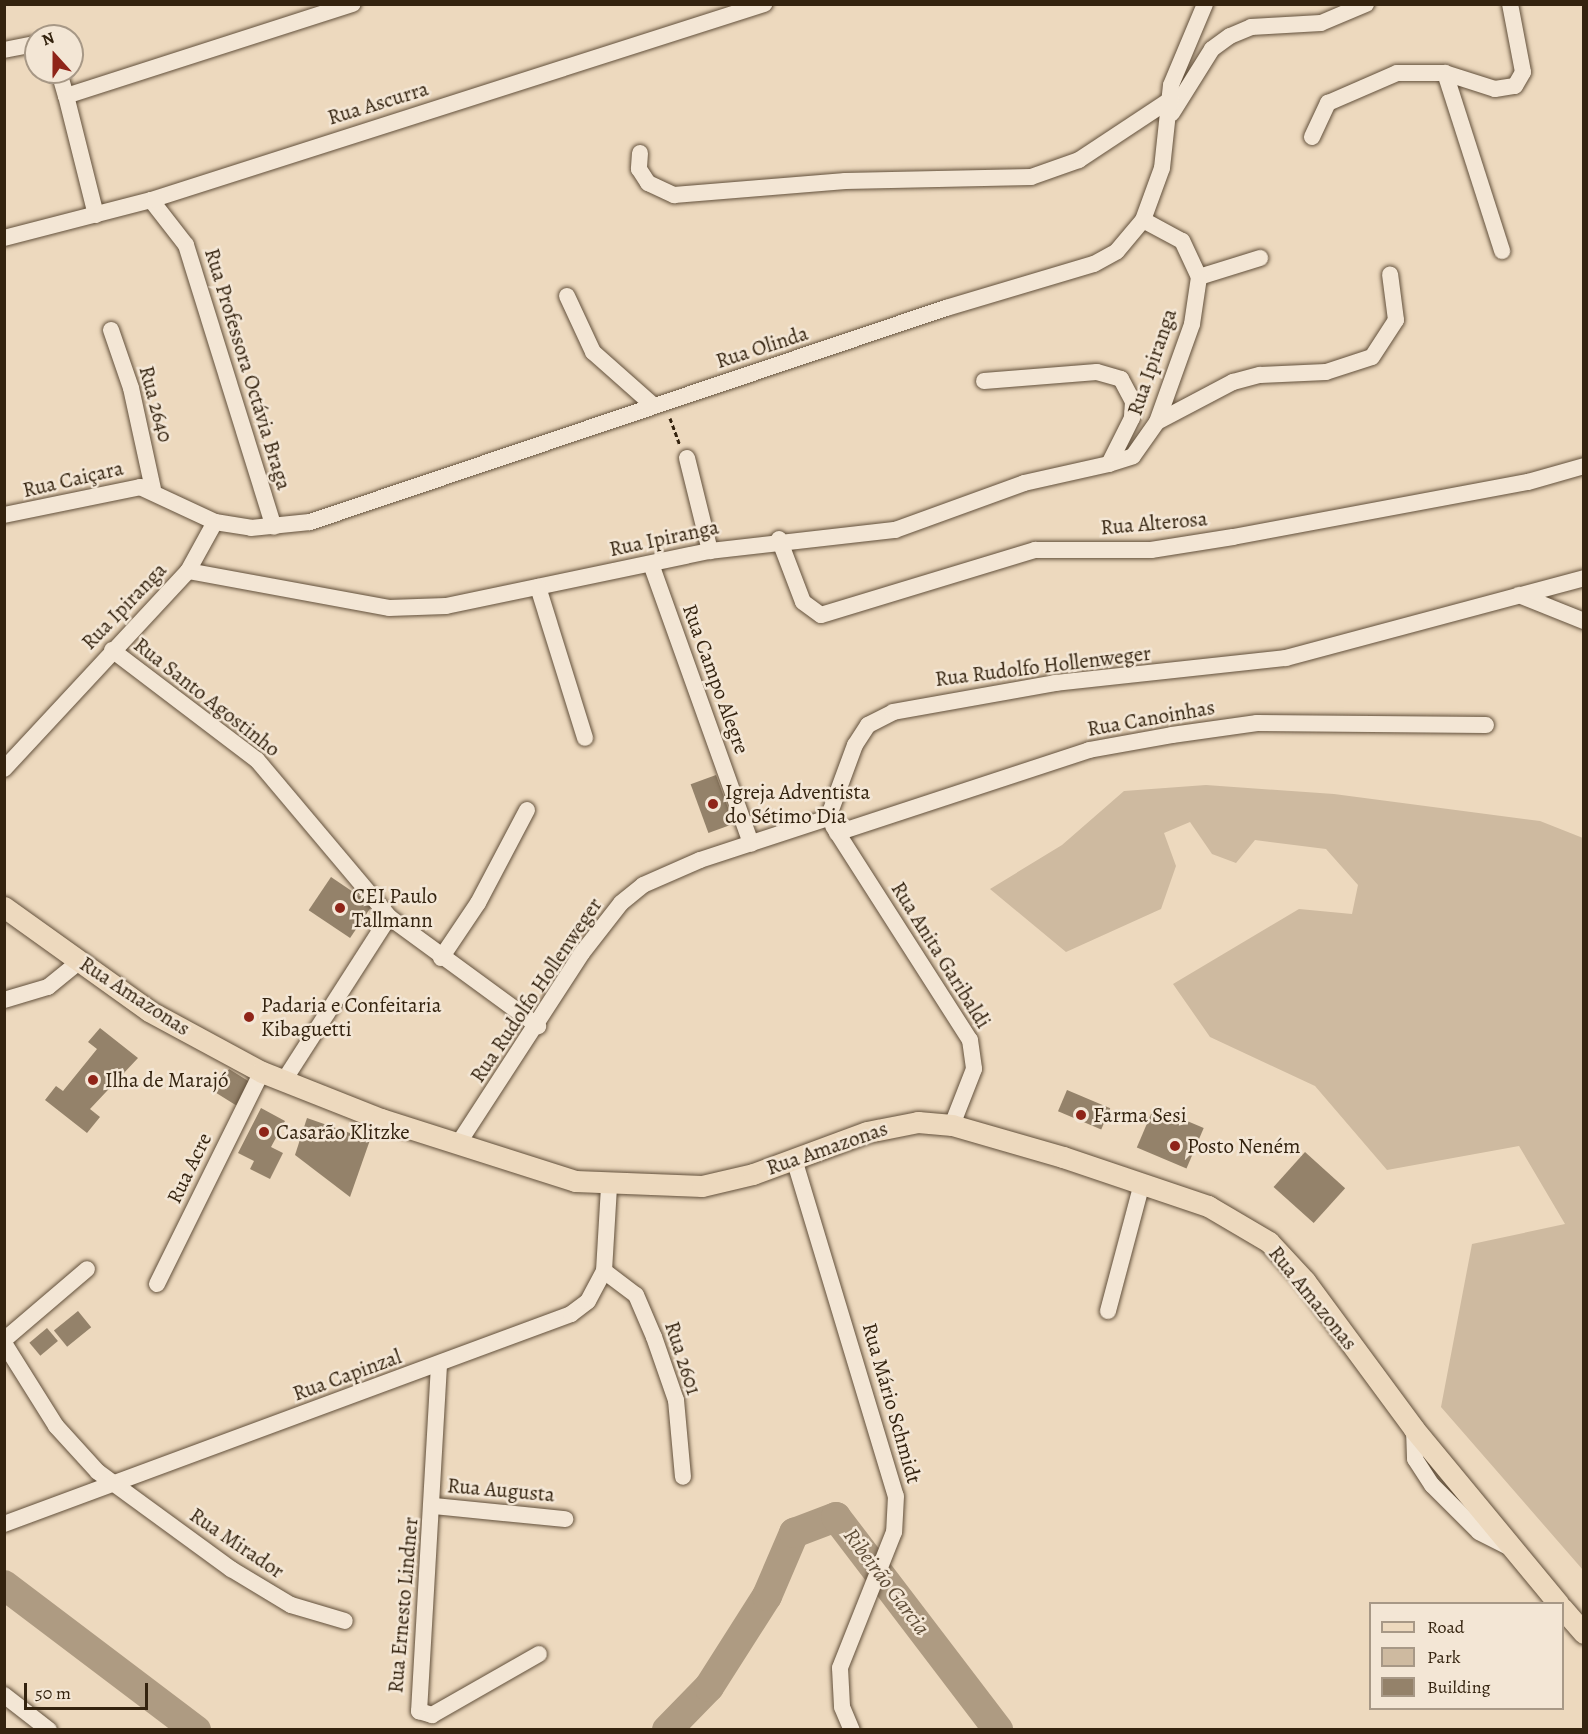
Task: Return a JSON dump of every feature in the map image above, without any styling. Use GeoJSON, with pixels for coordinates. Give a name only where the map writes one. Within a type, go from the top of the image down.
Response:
{"type":"FeatureCollection","features":[{"type":"Feature","properties":{"kind":"main road","name":"Rua Amazonas"},"geometry":{"type":"LineString","coordinates":[[4,907],[149,1011],[262,1072],[283,1082],[458,1144],[575,1181],[609,1186],[702,1186],[794,1159],[895,1124],[952,1125],[1142,1183],[1208,1206],[1269,1242],[1414,1429],[1557,1602]]}},
{"type":"Feature","properties":{"kind":"main road"},"geometry":{"type":"LineString","coordinates":[[1564,1609],[1584,1633]]}},
{"type":"Feature","properties":{"kind":"street"},"geometry":{"type":"LineString","coordinates":[[66,96],[353,4]]}},
{"type":"Feature","properties":{"kind":"street","name":"Rua Ascurra"},"geometry":{"type":"LineString","coordinates":[[4,238],[151,200],[764,4]]}},
{"type":"Feature","properties":{"kind":"street","name":"Rua Olinda"},"geometry":{"type":"LineString","coordinates":[[215,522],[274,527],[310,522],[946,308],[1067,275],[1117,250],[1143,220],[1162,168],[1171,99],[1182,52],[1205,4]]}},
{"type":"Feature","properties":{"kind":"street"},"geometry":{"type":"LineString","coordinates":[[1170,116],[1212,49],[1230,36],[1263,26],[1321,23],[1366,4]]}},
{"type":"Feature","properties":{"kind":"street"},"geometry":{"type":"LineString","coordinates":[[1312,137],[1318,113],[1341,95],[1396,72],[1445,73],[1495,89],[1515,86],[1523,72],[1510,4]]}},
{"type":"Feature","properties":{"kind":"street"},"geometry":{"type":"LineString","coordinates":[[4,50],[24,46]]}},
{"type":"Feature","properties":{"kind":"street"},"geometry":{"type":"LineString","coordinates":[[1445,73],[1502,251]]}},
{"type":"Feature","properties":{"kind":"street"},"geometry":{"type":"LineString","coordinates":[[62,84],[96,215]]}},
{"type":"Feature","properties":{"kind":"street"},"geometry":{"type":"LineString","coordinates":[[640,153],[639,169],[648,183],[674,195],[845,181],[1031,177],[1079,160],[1171,99]]}},
{"type":"Feature","properties":{"kind":"street","name":"Rua Professora Octávia Braga"},"geometry":{"type":"LineString","coordinates":[[151,200],[177,231],[192,261],[274,527]]}},
{"type":"Feature","properties":{"kind":"street"},"geometry":{"type":"LineString","coordinates":[[1143,220],[1182,241],[1199,277],[1260,258]]}},
{"type":"Feature","properties":{"kind":"street"},"geometry":{"type":"LineString","coordinates":[[1157,422],[1233,382],[1260,375],[1326,372],[1372,357],[1396,320],[1390,274]]}},
{"type":"Feature","properties":{"kind":"street","name":"Rua Ipiranga"},"geometry":{"type":"LineString","coordinates":[[4,769],[112,650],[188,571],[389,608],[446,606],[710,550],[779,539],[895,530],[1024,483],[1109,464],[1133,456],[1157,422],[1192,324],[1199,277]]}},
{"type":"Feature","properties":{"kind":"street"},"geometry":{"type":"LineString","coordinates":[[567,296],[593,352],[660,404]]}},
{"type":"Feature","properties":{"kind":"street","name":"Rua 2640"},"geometry":{"type":"LineString","coordinates":[[111,330],[131,388],[153,489]]}},
{"type":"Feature","properties":{"kind":"street"},"geometry":{"type":"LineString","coordinates":[[984,381],[1097,372],[1120,379],[1133,402],[1132,418],[1109,464]]}},
{"type":"Feature","properties":{"kind":"street"},"geometry":{"type":"LineString","coordinates":[[687,458],[710,550]]}},
{"type":"Feature","properties":{"kind":"street","name":"Rua Alterosa"},"geometry":{"type":"LineString","coordinates":[[779,539],[803,602],[821,615],[1035,550],[1151,550],[1528,482],[1584,466]]}},
{"type":"Feature","properties":{"kind":"street","name":"Rua Caiçara"},"geometry":{"type":"LineString","coordinates":[[4,515],[45,510],[111,490],[153,489],[215,522]]}},
{"type":"Feature","properties":{"kind":"street"},"geometry":{"type":"LineString","coordinates":[[188,571],[215,522]]}},
{"type":"Feature","properties":{"kind":"street","name":"Rua Campo Alegre"},"geometry":{"type":"LineString","coordinates":[[651,564],[751,844]]}},
{"type":"Feature","properties":{"kind":"street","name":"Rua Rudolfo Hollenweger"},"geometry":{"type":"LineString","coordinates":[[458,1144],[538,1026],[582,953],[621,903],[643,885],[828,818],[855,745],[868,725],[893,712],[1055,683],[1286,658],[1584,579]]}},
{"type":"Feature","properties":{"kind":"street"},"geometry":{"type":"LineString","coordinates":[[538,587],[585,738]]}},
{"type":"Feature","properties":{"kind":"street"},"geometry":{"type":"LineString","coordinates":[[1519,595],[1584,621]]}},
{"type":"Feature","properties":{"kind":"street","name":"Rua Santo Agostinho"},"geometry":{"type":"LineString","coordinates":[[112,650],[257,760],[389,917],[441,958],[538,1026]]}},
{"type":"Feature","properties":{"kind":"street","name":"Rua Canoinhas"},"geometry":{"type":"LineString","coordinates":[[837,833],[1089,750],[1172,735],[1257,723],[1486,725]]}},
{"type":"Feature","properties":{"kind":"street"},"geometry":{"type":"LineString","coordinates":[[441,958],[478,903],[527,810]]}},
{"type":"Feature","properties":{"kind":"street","name":"Rua Anita Garibaldi"},"geometry":{"type":"LineString","coordinates":[[828,818],[969,1040],[974,1069],[952,1125]]}},
{"type":"Feature","properties":{"kind":"street"},"geometry":{"type":"LineString","coordinates":[[283,1082],[389,917]]}},
{"type":"Feature","properties":{"kind":"street"},"geometry":{"type":"LineString","coordinates":[[4,1000],[48,987],[81,961]]}},
{"type":"Feature","properties":{"kind":"street","name":"Rua Acre"},"geometry":{"type":"LineString","coordinates":[[157,1284],[262,1072]]}},
{"type":"Feature","properties":{"kind":"street","name":"Rua Mário Schmidt"},"geometry":{"type":"LineString","coordinates":[[794,1159],[887,1456],[896,1496],[894,1532],[840,1668],[842,1707],[850,1728]]}},
{"type":"Feature","properties":{"kind":"street"},"geometry":{"type":"LineString","coordinates":[[1108,1311],[1142,1183]]}},
{"type":"Feature","properties":{"kind":"street","name":"Rua Capinzal"},"geometry":{"type":"LineString","coordinates":[[8,1523],[439,1365],[571,1314],[588,1301],[604,1271],[609,1186]]}},
{"type":"Feature","properties":{"kind":"street"},"geometry":{"type":"LineString","coordinates":[[4,1342],[87,1269]]}},
{"type":"Feature","properties":{"kind":"street","name":"Rua 2601"},"geometry":{"type":"LineString","coordinates":[[604,1271],[636,1295],[654,1337],[676,1400],[683,1477]]}},
{"type":"Feature","properties":{"kind":"street","name":"Rua Mirador"},"geometry":{"type":"LineString","coordinates":[[4,1342],[56,1426],[113,1484],[231,1569],[291,1605],[345,1620]]}},
{"type":"Feature","properties":{"kind":"street","name":"Rua Ernesto Lindner"},"geometry":{"type":"LineString","coordinates":[[439,1365],[434,1506],[419,1711],[432,1715],[538,1654]]}},
{"type":"Feature","properties":{"kind":"street","name":"Rua Augusta"},"geometry":{"type":"LineString","coordinates":[[434,1506],[565,1518]]}},
{"type":"Feature","properties":{"kind":"street"},"geometry":{"type":"LineString","coordinates":[[4,1695],[49,1730]]}},
{"type":"Feature","properties":{"kind":"path"},"geometry":{"type":"LineString","coordinates":[[660,404],[687,458]]}},
{"type":"Feature","properties":{"kind":"green space"},"geometry":{"type":"Polygon","coordinates":[[[1206,785],[1334,794],[1540,821],[1583,838],[1583,1570],[1441,1407],[1472,1244],[1565,1224],[1519,1146],[1387,1170],[1315,1086],[1210,1037],[1173,984],[1299,909],[1352,914],[1358,885],[1326,849],[1255,840],[1236,863],[1212,854],[1190,822],[1164,833],[1176,866],[1161,909],[1066,952],[990,889],[1062,845],[1124,791],[1206,785]]]}},
{"type":"Feature","properties":{"kind":"building","name":"Igreja Adventista do Sétimo Dia"},"geometry":{"type":"Polygon","coordinates":[[[716,775],[734,824],[708,833],[691,784],[716,775]]]}},
{"type":"Feature","properties":{"kind":"building","name":"CEI Paulo Tallmann"},"geometry":{"type":"Polygon","coordinates":[[[331,877],[372,905],[350,938],[309,910],[331,877]]]}},
{"type":"Feature","properties":{"kind":"building","name":"Ilha de Marajó"},"geometry":{"type":"Polygon","coordinates":[[[100,1028],[138,1058],[90,1109],[100,1117],[87,1133],[45,1100],[56,1086],[63,1091],[97,1049],[88,1042],[100,1028]]]}},
{"type":"Feature","properties":{"kind":"building"},"geometry":{"type":"Polygon","coordinates":[[[229,1069],[251,1083],[237,1106],[215,1092],[229,1069]]]}},
{"type":"Feature","properties":{"kind":"building"},"geometry":{"type":"Polygon","coordinates":[[[1067,1090],[1110,1108],[1101,1130],[1058,1111],[1067,1090]]]}},
{"type":"Feature","properties":{"kind":"building"},"geometry":{"type":"Polygon","coordinates":[[[1154,1107],[1204,1128],[1187,1169],[1137,1148],[1154,1107]]]}},
{"type":"Feature","properties":{"kind":"building","name":"Casarão Klitzke"},"geometry":{"type":"Polygon","coordinates":[[[261,1108],[285,1121],[271,1147],[283,1153],[270,1179],[250,1169],[254,1161],[238,1153],[261,1108]]]}},
{"type":"Feature","properties":{"kind":"building"},"geometry":{"type":"Polygon","coordinates":[[[307,1118],[370,1140],[350,1197],[295,1155],[307,1118]]]}},
{"type":"Feature","properties":{"kind":"building"},"geometry":{"type":"Polygon","coordinates":[[[1305,1152],[1345,1188],[1314,1223],[1274,1187],[1305,1152]]]}},
{"type":"Feature","properties":{"kind":"building"},"geometry":{"type":"Polygon","coordinates":[[[78,1311],[91,1327],[67,1347],[54,1331],[78,1311]]]}},
{"type":"Feature","properties":{"kind":"building"},"geometry":{"type":"Polygon","coordinates":[[[47,1328],[58,1341],[40,1356],[29,1343],[47,1328]]]}},
{"type":"Feature","properties":{"kind":"waterway","name":"Ribeirão Garcia"},"geometry":{"type":"LineString","coordinates":[[667,1730],[709,1687],[767,1596],[794,1533],[836,1517],[998,1730]]}},
{"type":"Feature","properties":{"kind":"waterway","name":"Ribeirão Garcia"},"geometry":{"type":"LineString","coordinates":[[4,1585],[196,1730]]}},
{"type":"Feature","properties":{"kind":"place","name":"Igreja Adventista do Sétimo Dia"},"geometry":{"type":"Point","coordinates":[713,804]}},
{"type":"Feature","properties":{"kind":"place","name":"CEI Paulo Tallmann"},"geometry":{"type":"Point","coordinates":[340,908]}},
{"type":"Feature","properties":{"kind":"place","name":"Padaria e Confeitaria Kibaguetti"},"geometry":{"type":"Point","coordinates":[249,1017]}},
{"type":"Feature","properties":{"kind":"place","name":"Ilha de Marajó"},"geometry":{"type":"Point","coordinates":[93,1080]}},
{"type":"Feature","properties":{"kind":"place","name":"Farma Sesi"},"geometry":{"type":"Point","coordinates":[1081,1115]}},
{"type":"Feature","properties":{"kind":"place","name":"Casarão Klitzke"},"geometry":{"type":"Point","coordinates":[264,1132]}},
{"type":"Feature","properties":{"kind":"place","name":"Posto Neném"},"geometry":{"type":"Point","coordinates":[1175,1146]}}]}
